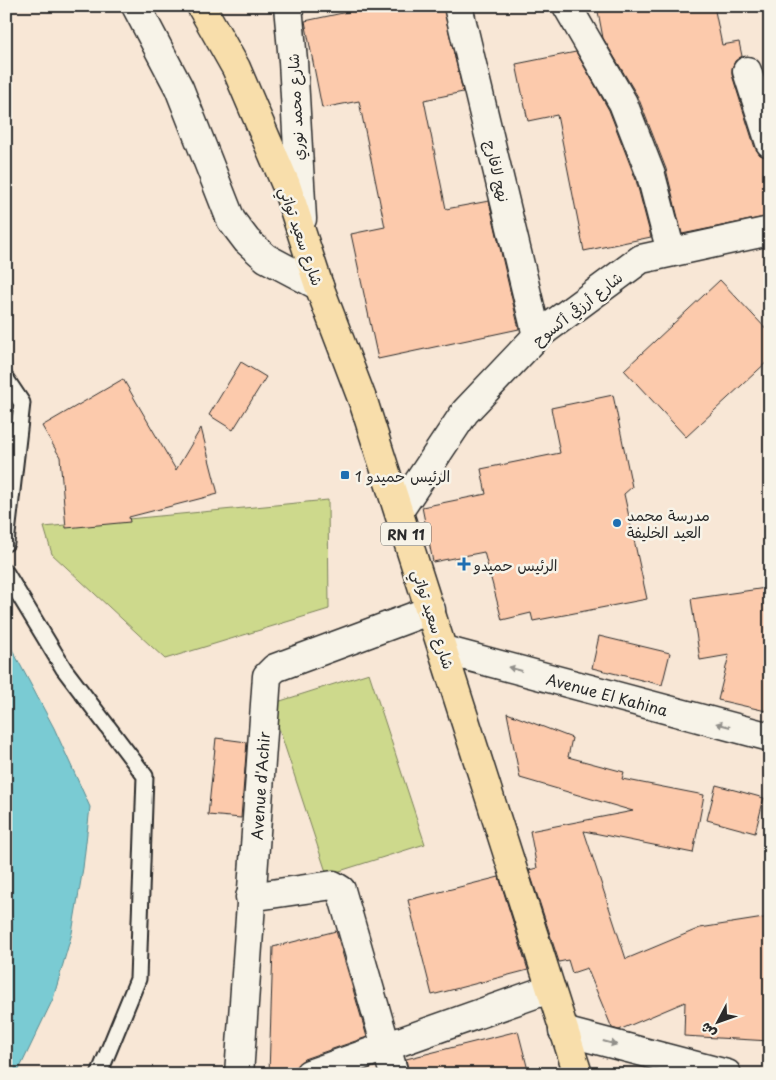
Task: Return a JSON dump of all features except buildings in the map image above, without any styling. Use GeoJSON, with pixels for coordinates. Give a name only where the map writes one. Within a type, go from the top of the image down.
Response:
{"type":"FeatureCollection","features":[{"type":"Feature","properties":{"kind":"main road","name":"شارع سعيد تواتي"},"geometry":{"type":"LineString","coordinates":[[201,6],[236,68],[286,185],[319,286],[364,404],[444,650],[549,989],[578,1074]]}},
{"type":"Feature","properties":{"kind":"street"},"geometry":{"type":"LineString","coordinates":[[136,6],[179,88],[231,220],[247,241],[266,258],[319,286]]}},
{"type":"Feature","properties":{"kind":"street","name":"شارع محمد نوري"},"geometry":{"type":"LineString","coordinates":[[288,6],[303,238]]}},
{"type":"Feature","properties":{"kind":"street","name":"نهج لافارج"},"geometry":{"type":"LineString","coordinates":[[458,6],[537,336]]}},
{"type":"Feature","properties":{"kind":"street"},"geometry":{"type":"LineString","coordinates":[[567,6],[622,102],[651,175],[671,252]]}},
{"type":"Feature","properties":{"kind":"street"},"geometry":{"type":"LineString","coordinates":[[746,71],[770,143]]}},
{"type":"Feature","properties":{"kind":"street","name":"شارع أرزقي أكسوح"},"geometry":{"type":"LineString","coordinates":[[399,511],[465,412],[537,336],[641,259],[770,230]]}},
{"type":"Feature","properties":{"kind":"street","name":"Avenue d'Achir"},"geometry":{"type":"LineString","coordinates":[[239,1074],[267,676],[275,668],[431,610]]}},
{"type":"Feature","properties":{"kind":"street","name":"Avenue El Kahina"},"geometry":{"type":"LineString","coordinates":[[444,650],[770,737]]}},
{"type":"Feature","properties":{"kind":"street"},"geometry":{"type":"LineString","coordinates":[[250,897],[338,886],[341,890],[394,1074]]}},
{"type":"Feature","properties":{"kind":"street"},"geometry":{"type":"LineString","coordinates":[[309,1074],[549,989]]}},
{"type":"Feature","properties":{"kind":"street"},"geometry":{"type":"LineString","coordinates":[[563,1031],[727,1074]]}},
{"type":"Feature","properties":{"kind":"lane"},"geometry":{"type":"LineString","coordinates":[[6,379],[22,402],[6,543]]}},
{"type":"Feature","properties":{"kind":"lane"},"geometry":{"type":"LineString","coordinates":[[6,573],[64,669],[146,776],[138,979],[99,1074]]}},
{"type":"Feature","properties":{"kind":"green space"},"geometry":{"type":"Polygon","coordinates":[[[328,500],[329,609],[165,659],[52,554],[44,527],[328,500]]]}},
{"type":"Feature","properties":{"kind":"green space"},"geometry":{"type":"Polygon","coordinates":[[[369,673],[425,844],[327,875],[271,704],[369,673]]]}},
{"type":"Feature","properties":{"kind":"water"},"geometry":{"type":"Polygon","coordinates":[[[6,638],[54,728],[90,807],[83,868],[72,933],[53,999],[17,1074],[6,1074],[6,638]]]}},
{"type":"Feature","properties":{"kind":"place","name":"الرئيس حميدو 1"},"geometry":{"type":"Point","coordinates":[345,475]}},
{"type":"Feature","properties":{"kind":"place","name":"مدرسة محمد العيد الخليفة"},"geometry":{"type":"Point","coordinates":[617,523]}},
{"type":"Feature","properties":{"kind":"place","name":"الرئيس حميدو"},"geometry":{"type":"Point","coordinates":[464,564]}}]}
